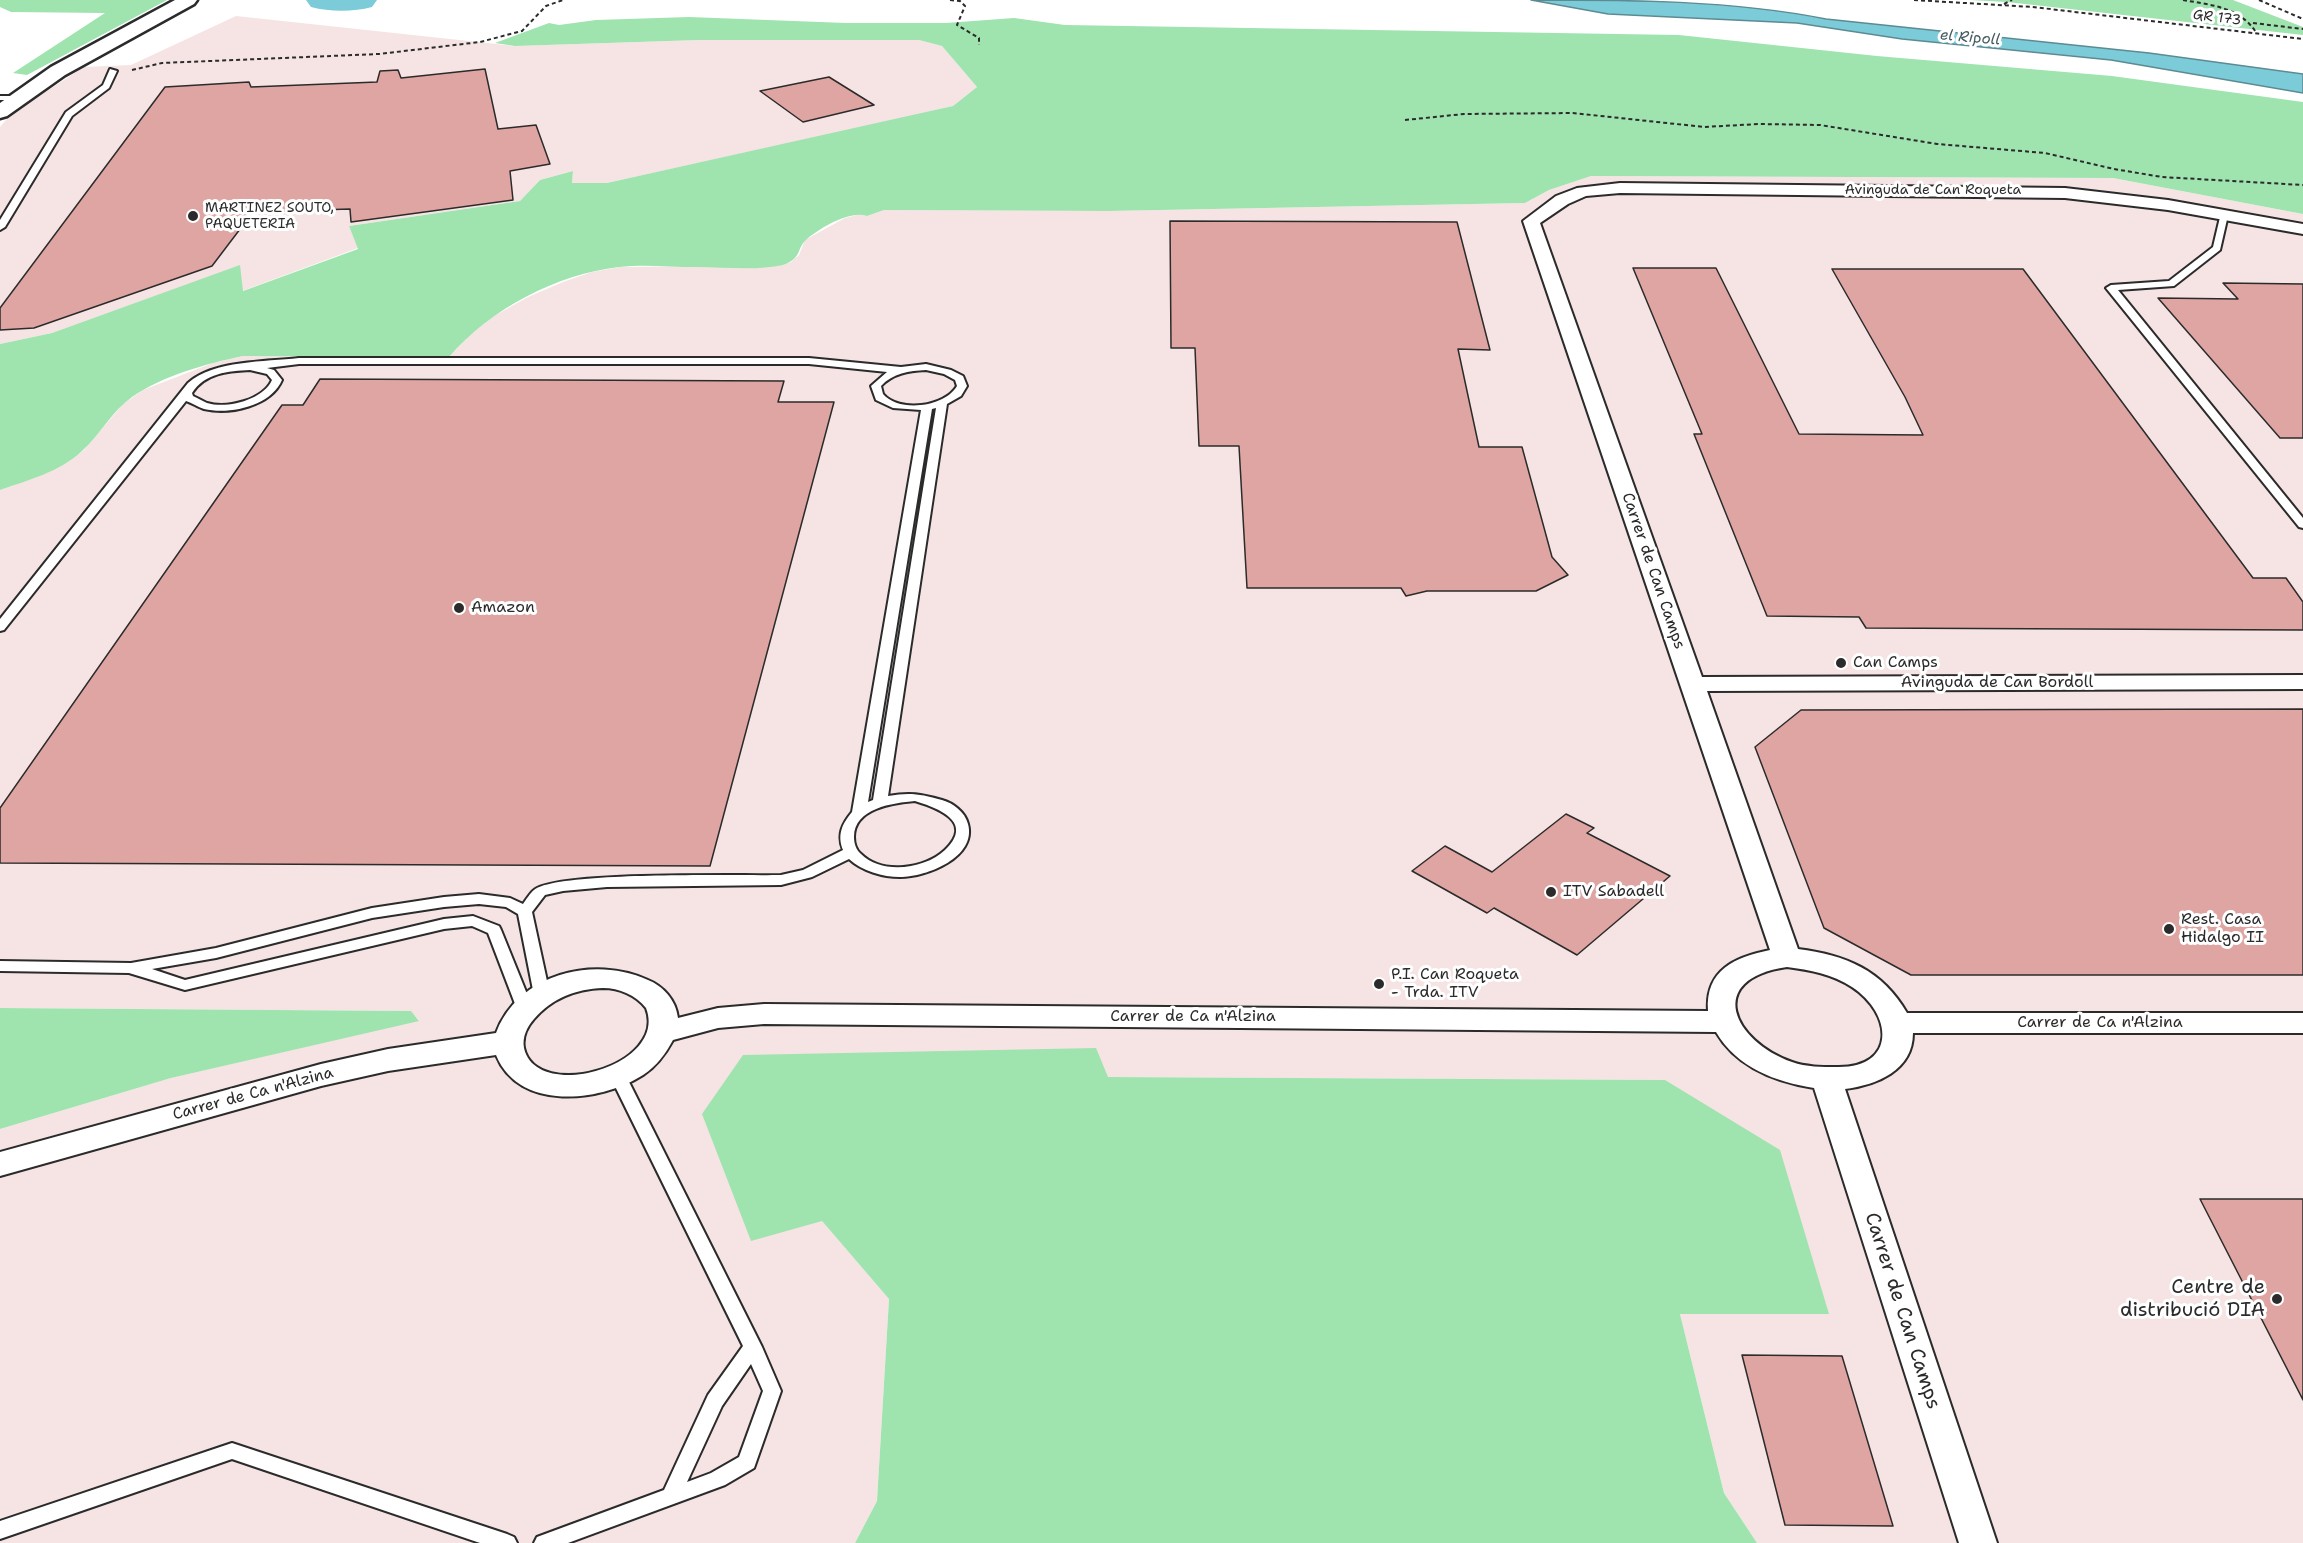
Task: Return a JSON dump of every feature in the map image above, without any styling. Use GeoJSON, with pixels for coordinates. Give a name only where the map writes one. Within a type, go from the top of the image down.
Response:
{"type":"FeatureCollection","features":[{"type":"Feature","properties":{"kind":"main road"},"geometry":{"type":"LineString","coordinates":[[0,112],[9,98],[188,0]]}},
{"type":"Feature","properties":{"kind":"street","name":"Avinguda de Can Roqueta"},"geometry":{"type":"LineString","coordinates":[[1562,200],[1583,191],[1620,188],[2052,191],[2129,198],[2303,229]]}},
{"type":"Feature","properties":{"kind":"street","name":"Carrer de Can Camps"},"geometry":{"type":"LineString","coordinates":[[1562,200],[1531,221],[1787,957]]}},
{"type":"Feature","properties":{"kind":"street","name":"Avinguda de Can Bordoll"},"geometry":{"type":"LineString","coordinates":[[1692,684],[2303,682]]}},
{"type":"Feature","properties":{"kind":"street"},"geometry":{"type":"LineString","coordinates":[[1787,957],[1816,960],[1835,966],[1869,984],[1887,1002],[1898,1023],[1898,1041],[1891,1057],[1875,1070],[1853,1078],[1827,1080],[1801,1076],[1775,1068],[1753,1055],[1735,1039],[1725,1022],[1720,1002],[1726,984],[1740,970],[1762,960],[1787,957]]}},
{"type":"Feature","properties":{"kind":"street"},"geometry":{"type":"LineString","coordinates":[[609,978],[630,981],[646,990],[658,1001],[664,1016],[662,1032],[647,1056],[618,1076],[597,1083],[574,1086],[534,1079],[520,1069],[512,1056],[509,1042],[513,1025],[533,1002],[563,985],[586,979],[609,978]]}},
{"type":"Feature","properties":{"kind":"street","name":"Carrer de Ca n'Alzina"},"geometry":{"type":"LineString","coordinates":[[662,1032],[718,1018],[764,1014],[1725,1022]]}},
{"type":"Feature","properties":{"kind":"street","name":"Carrer de Ca n'Alzina"},"geometry":{"type":"LineString","coordinates":[[1898,1023],[2303,1023]]}},
{"type":"Feature","properties":{"kind":"street","name":"Carrer de Ca n'Alzina"},"geometry":{"type":"LineString","coordinates":[[0,1164],[321,1075],[388,1060],[509,1042]]}},
{"type":"Feature","properties":{"kind":"street","name":"Carrer de Can Camps"},"geometry":{"type":"LineString","coordinates":[[1827,1080],[1978,1543]]}},
{"type":"Feature","properties":{"kind":"lane"},"geometry":{"type":"LineString","coordinates":[[0,227],[69,114],[106,86],[113,71]]}},
{"type":"Feature","properties":{"kind":"lane"},"geometry":{"type":"LineString","coordinates":[[2224,215],[2217,248],[2171,284],[2111,288],[2303,525]]}},
{"type":"Feature","properties":{"kind":"lane"},"geometry":{"type":"LineString","coordinates":[[0,627],[198,380],[222,370],[299,361],[809,362],[900,370],[926,367],[957,376],[962,382],[962,389],[957,396],[942,404],[927,407],[904,408],[881,400],[876,393],[876,386],[889,374],[900,370]]}},
{"type":"Feature","properties":{"kind":"lane"},"geometry":{"type":"LineString","coordinates":[[250,367],[272,371],[298,366],[796,368],[889,374]]}},
{"type":"Feature","properties":{"kind":"lane"},"geometry":{"type":"LineString","coordinates":[[187,393],[194,403],[204,406],[230,407],[244,404],[263,397],[276,388],[279,382],[278,376],[272,371]]}},
{"type":"Feature","properties":{"kind":"lane"},"geometry":{"type":"LineString","coordinates":[[880,802],[942,404]]}},
{"type":"Feature","properties":{"kind":"lane"},"geometry":{"type":"LineString","coordinates":[[859,814],[927,407]]}},
{"type":"Feature","properties":{"kind":"lane"},"geometry":{"type":"LineString","coordinates":[[915,797],[932,800],[957,814],[963,825],[963,837],[956,850],[944,861],[925,869],[905,872],[885,871],[867,866],[851,852],[846,844],[847,831],[859,814],[880,802],[915,797]]}},
{"type":"Feature","properties":{"kind":"lane"},"geometry":{"type":"LineString","coordinates":[[533,1002],[525,912],[540,892],[563,885],[607,882],[781,880],[807,874],[851,852]]}},
{"type":"Feature","properties":{"kind":"lane"},"geometry":{"type":"LineString","coordinates":[[0,966],[130,968],[216,953],[372,914],[444,902],[479,899],[510,903],[525,912]]}},
{"type":"Feature","properties":{"kind":"lane"},"geometry":{"type":"LineString","coordinates":[[130,968],[185,985],[444,924],[473,921],[494,930],[533,1002]]}},
{"type":"Feature","properties":{"kind":"lane"},"geometry":{"type":"LineString","coordinates":[[544,1543],[718,1479],[747,1462],[772,1391],[753,1347],[618,1076]]}},
{"type":"Feature","properties":{"kind":"lane"},"geometry":{"type":"LineString","coordinates":[[672,1496],[715,1401],[753,1347]]}},
{"type":"Feature","properties":{"kind":"lane"},"geometry":{"type":"LineString","coordinates":[[0,1530],[232,1451],[507,1543]]}},
{"type":"Feature","properties":{"kind":"path"},"geometry":{"type":"LineString","coordinates":[[132,70],[162,63],[380,54],[480,42],[522,31],[546,6],[563,0]]}},
{"type":"Feature","properties":{"kind":"path"},"geometry":{"type":"LineString","coordinates":[[950,0],[960,1],[965,6],[957,25],[976,34],[979,38],[979,45]]}},
{"type":"Feature","properties":{"kind":"path","name":"GR 173"},"geometry":{"type":"LineString","coordinates":[[1914,0],[2004,5],[2303,39]]}},
{"type":"Feature","properties":{"kind":"path"},"geometry":{"type":"LineString","coordinates":[[2004,5],[2012,0]]}},
{"type":"Feature","properties":{"kind":"path"},"geometry":{"type":"LineString","coordinates":[[2183,0],[2245,17],[2252,23],[2257,34]]}},
{"type":"Feature","properties":{"kind":"path"},"geometry":{"type":"LineString","coordinates":[[2259,0],[2303,19]]}},
{"type":"Feature","properties":{"kind":"path"},"geometry":{"type":"LineString","coordinates":[[2252,23],[2303,29]]}},
{"type":"Feature","properties":{"kind":"path"},"geometry":{"type":"LineString","coordinates":[[1405,120],[1464,114],[1573,113],[1704,127],[1759,124],[1820,125],[1937,144],[2045,153],[2114,169],[2162,177],[2303,185]]}},
{"type":"Feature","properties":{"kind":"shaded area"},"geometry":{"type":"Polygon","coordinates":[[[236,16],[515,46],[699,40],[919,40],[942,46],[977,87],[953,106],[903,118],[607,183],[572,183],[573,171],[540,180],[520,201],[349,226],[358,248],[242,291],[239,266],[52,333],[0,344],[0,127],[11,114],[84,67],[131,65],[236,16]]]}},
{"type":"Feature","properties":{"kind":"shaded area"},"geometry":{"type":"Polygon","coordinates":[[[1591,176],[2113,178],[2303,214],[2303,1543],[1757,1543],[1724,1493],[1680,1314],[1665,1080],[1107,1077],[822,1221],[889,1299],[877,1501],[855,1543],[0,1543],[0,1129],[171,1078],[419,1020],[410,1011],[0,1008],[0,490],[42,475],[68,462],[84,450],[123,404],[143,390],[213,363],[243,356],[449,357],[470,335],[494,316],[528,297],[563,282],[592,272],[620,267],[783,265],[799,255],[805,240],[845,218],[861,214],[867,216],[884,210],[1108,211],[1525,203],[1549,190],[1591,176]]]}},
{"type":"Feature","properties":{"kind":"green space"},"geometry":{"type":"Polygon","coordinates":[[[0,0],[167,0],[27,75],[13,73],[105,13],[11,12],[0,7],[0,0]]]}},
{"type":"Feature","properties":{"kind":"green space"},"geometry":{"type":"Polygon","coordinates":[[[1970,0],[2233,0],[2303,27],[2303,35],[2007,2],[1970,0]]]}},
{"type":"Feature","properties":{"kind":"green space"},"geometry":{"type":"Polygon","coordinates":[[[689,17],[846,23],[946,23],[1014,18],[1065,25],[1679,35],[1877,56],[2112,76],[2303,102],[2303,214],[2113,178],[1591,176],[1549,190],[1525,203],[1108,211],[884,210],[867,216],[844,218],[827,225],[807,239],[794,259],[783,265],[751,268],[629,266],[572,277],[504,309],[484,324],[449,357],[243,356],[186,371],[158,382],[132,397],[118,409],[88,445],[64,465],[0,490],[0,344],[52,333],[240,265],[243,291],[358,249],[349,226],[520,201],[540,180],[573,171],[572,183],[607,183],[953,106],[977,87],[942,46],[919,40],[699,40],[515,46],[495,43],[549,23],[559,25],[596,20],[689,17]]]}},
{"type":"Feature","properties":{"kind":"green space"},"geometry":{"type":"Polygon","coordinates":[[[0,1008],[411,1011],[419,1021],[171,1078],[0,1129],[0,1008]]]}},
{"type":"Feature","properties":{"kind":"green space"},"geometry":{"type":"Polygon","coordinates":[[[1096,1048],[1108,1077],[1665,1080],[1780,1150],[1829,1314],[1680,1314],[1724,1493],[1757,1543],[855,1543],[877,1501],[889,1299],[822,1221],[751,1241],[702,1114],[743,1055],[1096,1048]]]}},
{"type":"Feature","properties":{"kind":"water"},"geometry":{"type":"Polygon","coordinates":[[[1531,0],[1642,1],[1754,8],[1826,19],[2149,53],[2303,74],[2303,93],[2111,60],[1902,39],[1797,23],[1608,14],[1531,0]]]}},
{"type":"Feature","properties":{"kind":"building"},"geometry":{"type":"Polygon","coordinates":[[[485,69],[498,129],[536,125],[550,164],[510,171],[513,200],[351,222],[350,209],[253,212],[212,266],[34,328],[0,330],[0,308],[165,87],[249,82],[251,87],[377,82],[380,71],[398,70],[401,78],[485,69]]]}},
{"type":"Feature","properties":{"kind":"building"},"geometry":{"type":"Polygon","coordinates":[[[829,77],[874,105],[803,122],[760,91],[829,77]]]}},
{"type":"Feature","properties":{"kind":"building"},"geometry":{"type":"Polygon","coordinates":[[[1170,221],[1457,222],[1490,350],[1458,349],[1479,447],[1522,447],[1552,557],[1568,575],[1536,591],[1427,591],[1406,596],[1401,588],[1247,588],[1239,446],[1199,446],[1195,348],[1171,348],[1170,221]]]}},
{"type":"Feature","properties":{"kind":"building"},"geometry":{"type":"Polygon","coordinates":[[[1633,268],[1716,268],[1799,434],[1923,435],[1905,397],[1832,269],[2023,269],[2253,578],[2286,578],[2303,602],[2303,630],[1866,628],[1859,617],[1767,616],[1694,434],[1702,434],[1633,268]]]}},
{"type":"Feature","properties":{"kind":"building"},"geometry":{"type":"Polygon","coordinates":[[[2223,283],[2303,284],[2303,438],[2280,438],[2158,298],[2238,299],[2223,283]]]}},
{"type":"Feature","properties":{"kind":"building","name":"Amazon"},"geometry":{"type":"Polygon","coordinates":[[[320,379],[784,381],[778,402],[834,402],[710,866],[0,863],[0,808],[282,405],[303,405],[320,379]]]}},
{"type":"Feature","properties":{"kind":"building"},"geometry":{"type":"Polygon","coordinates":[[[2303,709],[2303,975],[1911,975],[1824,928],[1755,747],[1801,710],[2303,709]]]}},
{"type":"Feature","properties":{"kind":"building","name":"ITV Sabadell"},"geometry":{"type":"Polygon","coordinates":[[[1566,814],[1594,828],[1587,833],[1670,876],[1577,955],[1494,908],[1487,913],[1412,871],[1445,846],[1492,872],[1566,814]]]}},
{"type":"Feature","properties":{"kind":"building","name":"Centre de distribució DIA"},"geometry":{"type":"Polygon","coordinates":[[[2200,1199],[2303,1199],[2303,1400],[2200,1199]]]}},
{"type":"Feature","properties":{"kind":"building"},"geometry":{"type":"Polygon","coordinates":[[[1742,1355],[1842,1356],[1893,1526],[1785,1525],[1742,1355]]]}},
{"type":"Feature","properties":{"kind":"waterway","name":"el Ripoll"},"geometry":{"type":"LineString","coordinates":[[322,0],[361,0]]}},
{"type":"Feature","properties":{"kind":"place","name":"MARTINEZ SOUTO, PAQUETERIA"},"geometry":{"type":"Point","coordinates":[193,216]}},
{"type":"Feature","properties":{"kind":"place","name":"Amazon"},"geometry":{"type":"Point","coordinates":[459,608]}},
{"type":"Feature","properties":{"kind":"place","name":"Can Camps"},"geometry":{"type":"Point","coordinates":[1841,663]}},
{"type":"Feature","properties":{"kind":"place","name":"ITV Sabadell"},"geometry":{"type":"Point","coordinates":[1551,892]}},
{"type":"Feature","properties":{"kind":"place","name":"Rest. Casa Hidalgo II"},"geometry":{"type":"Point","coordinates":[2169,929]}},
{"type":"Feature","properties":{"kind":"place","name":"P.I. Can Roqueta - Trda. ITV"},"geometry":{"type":"Point","coordinates":[1379,984]}},
{"type":"Feature","properties":{"kind":"place","name":"Centre de distribució DIA"},"geometry":{"type":"Point","coordinates":[2277,1299]}}]}
